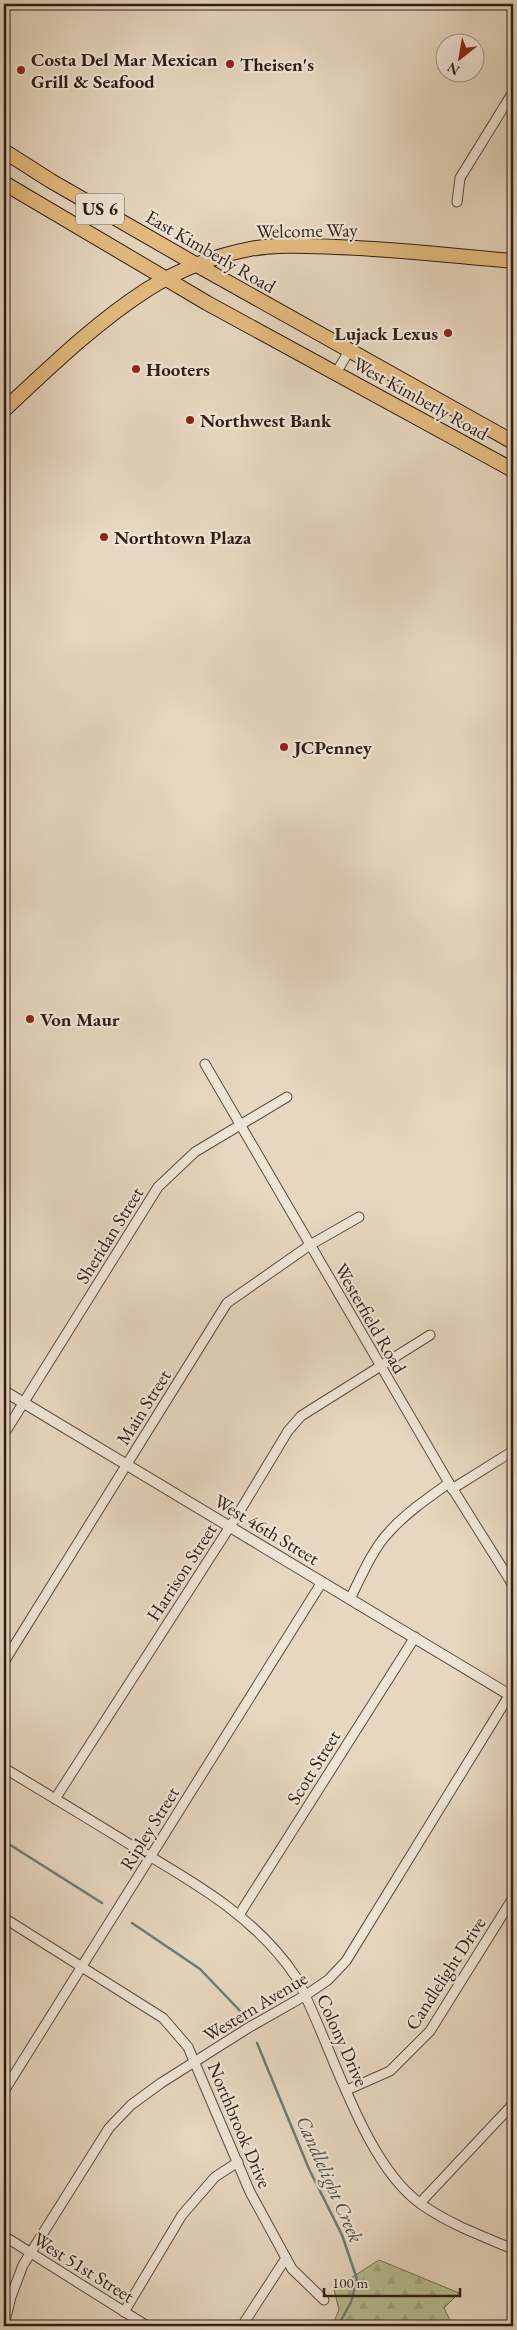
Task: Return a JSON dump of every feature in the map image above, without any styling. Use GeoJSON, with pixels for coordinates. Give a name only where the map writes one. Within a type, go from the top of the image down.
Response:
{"type":"FeatureCollection","features":[{"type":"Feature","properties":{"kind":"main road","name":"East Kimberly Road"},"geometry":{"type":"LineString","coordinates":[[4,151],[51,181],[350,351]]}},
{"type":"Feature","properties":{"kind":"main road","name":"US 6"},"geometry":{"type":"LineString","coordinates":[[4,183],[167,279],[336,373]]}},
{"type":"Feature","properties":{"kind":"main road","name":"Welcome Way"},"geometry":{"type":"LineString","coordinates":[[4,410],[76,344],[148,289],[197,265],[250,249],[285,246],[365,248],[513,261]]}},
{"type":"Feature","properties":{"kind":"main road","name":"West Kimberly Road"},"geometry":{"type":"LineString","coordinates":[[350,351],[513,442]]}},
{"type":"Feature","properties":{"kind":"main road","name":"West Kimberly Road"},"geometry":{"type":"LineString","coordinates":[[336,373],[513,470]]}},
{"type":"Feature","properties":{"kind":"street"},"geometry":{"type":"LineString","coordinates":[[457,202],[460,178],[513,92]]}},
{"type":"Feature","properties":{"kind":"street"},"geometry":{"type":"LineString","coordinates":[[336,373],[350,351]]}},
{"type":"Feature","properties":{"kind":"street","name":"Westerfield Road"},"geometry":{"type":"LineString","coordinates":[[205,1064],[380,1366],[451,1486],[513,1585]]}},
{"type":"Feature","properties":{"kind":"street","name":"Sheridan Street"},"geometry":{"type":"LineString","coordinates":[[4,1434],[158,1187],[195,1152],[287,1097]]}},
{"type":"Feature","properties":{"kind":"street","name":"Main Street"},"geometry":{"type":"LineString","coordinates":[[4,1662],[227,1303],[310,1246],[359,1217]]}},
{"type":"Feature","properties":{"kind":"street","name":"Harrison Street"},"geometry":{"type":"LineString","coordinates":[[55,1799],[229,1527],[288,1431],[301,1416],[430,1335]]}},
{"type":"Feature","properties":{"kind":"street","name":"West 46th Street"},"geometry":{"type":"LineString","coordinates":[[4,1391],[125,1466],[415,1637],[511,1696]]}},
{"type":"Feature","properties":{"kind":"street"},"geometry":{"type":"LineString","coordinates":[[350,1599],[388,1532],[417,1505],[513,1451]]}},
{"type":"Feature","properties":{"kind":"street","name":"Ripley Street"},"geometry":{"type":"LineString","coordinates":[[4,2092],[322,1582]]}},
{"type":"Feature","properties":{"kind":"street","name":"Scott Street"},"geometry":{"type":"LineString","coordinates":[[239,1915],[415,1637]]}},
{"type":"Feature","properties":{"kind":"street","name":"Western Avenue"},"geometry":{"type":"LineString","coordinates":[[4,2325],[11,2297],[23,2265],[109,2128],[131,2105],[195,2062],[306,1995],[328,1980],[346,1961],[511,1696]]}},
{"type":"Feature","properties":{"kind":"street","name":"Colony Drive"},"geometry":{"type":"LineString","coordinates":[[4,1768],[223,1902],[239,1915],[283,1958],[306,1995],[347,2090],[382,2162],[399,2184],[420,2203],[440,2216],[513,2249]]}},
{"type":"Feature","properties":{"kind":"street","name":"Candlelight Drive"},"geometry":{"type":"LineString","coordinates":[[347,2090],[390,2070],[430,2031],[513,1898]]}},
{"type":"Feature","properties":{"kind":"street","name":"Northbrook Drive"},"geometry":{"type":"LineString","coordinates":[[4,1918],[163,2018],[188,2047],[250,2192],[292,2269],[324,2300]]}},
{"type":"Feature","properties":{"kind":"street"},"geometry":{"type":"LineString","coordinates":[[420,2203],[513,2104]]}},
{"type":"Feature","properties":{"kind":"street"},"geometry":{"type":"LineString","coordinates":[[124,2312],[182,2216],[215,2177],[238,2162]]}},
{"type":"Feature","properties":{"kind":"street","name":"West 51st Street"},"geometry":{"type":"LineString","coordinates":[[4,2236],[147,2326]]}},
{"type":"Feature","properties":{"kind":"street"},"geometry":{"type":"LineString","coordinates":[[242,2326],[286,2258]]}},
{"type":"Feature","properties":{"kind":"green space"},"geometry":{"type":"Polygon","coordinates":[[[379,2260],[459,2293],[444,2308],[453,2326],[332,2326],[339,2310],[334,2289],[379,2260]]]}},
{"type":"Feature","properties":{"kind":"waterway","name":"Candlelight Creek"},"geometry":{"type":"LineString","coordinates":[[4,1841],[102,1903]]}},
{"type":"Feature","properties":{"kind":"waterway","name":"Candlelight Creek"},"geometry":{"type":"LineString","coordinates":[[132,1923],[200,1969],[243,2014]]}},
{"type":"Feature","properties":{"kind":"waterway","name":"Candlelight Creek"},"geometry":{"type":"LineString","coordinates":[[257,2043],[309,2169],[342,2235],[357,2279],[351,2302],[338,2326]]}},
{"type":"Feature","properties":{"kind":"place","name":"Theisen's"},"geometry":{"type":"Point","coordinates":[230,64]}},
{"type":"Feature","properties":{"kind":"place","name":"Costa Del Mar Mexican Grill & Seafood"},"geometry":{"type":"Point","coordinates":[21,70]}},
{"type":"Feature","properties":{"kind":"place","name":"Lujack Lexus"},"geometry":{"type":"Point","coordinates":[448,333]}},
{"type":"Feature","properties":{"kind":"place","name":"Hooters"},"geometry":{"type":"Point","coordinates":[136,369]}},
{"type":"Feature","properties":{"kind":"place","name":"Northwest Bank"},"geometry":{"type":"Point","coordinates":[190,420]}},
{"type":"Feature","properties":{"kind":"place","name":"Northtown Plaza"},"geometry":{"type":"Point","coordinates":[104,537]}},
{"type":"Feature","properties":{"kind":"place","name":"JCPenney"},"geometry":{"type":"Point","coordinates":[284,747]}},
{"type":"Feature","properties":{"kind":"place","name":"Von Maur"},"geometry":{"type":"Point","coordinates":[30,1019]}}]}
